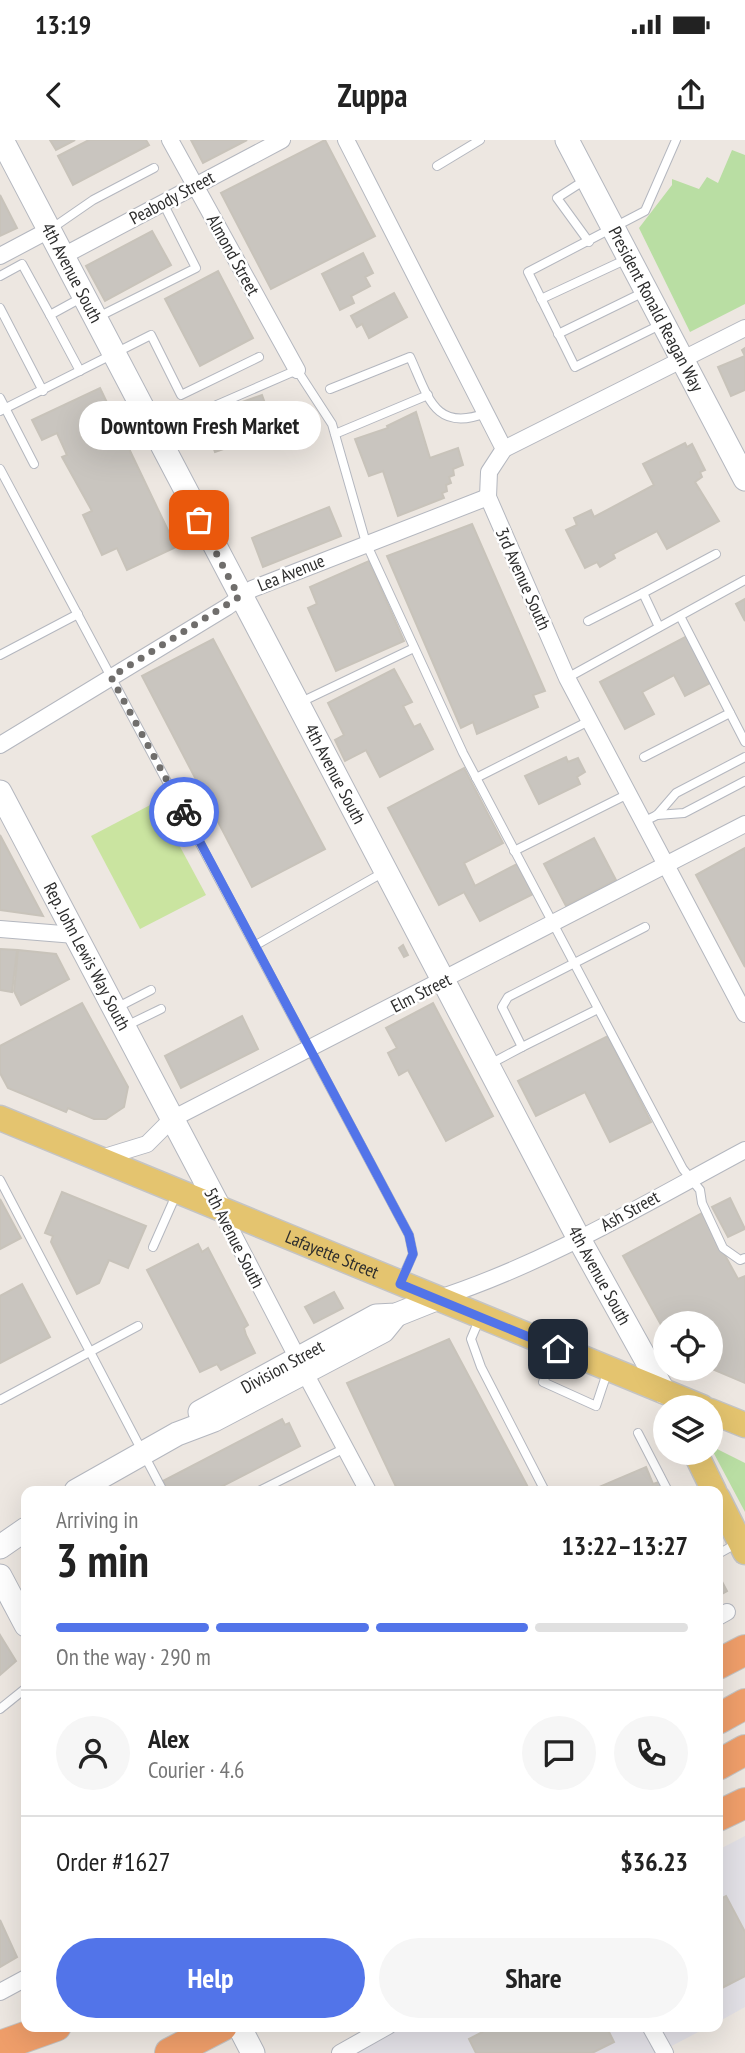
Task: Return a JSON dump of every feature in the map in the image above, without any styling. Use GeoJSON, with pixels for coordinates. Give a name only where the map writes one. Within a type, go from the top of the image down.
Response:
{"type":"FeatureCollection","features":[{"type":"Feature","properties":{"kind":"highway"},"geometry":{"type":"LineString","coordinates":[[723,1660],[745,1650]]}},
{"type":"Feature","properties":{"kind":"highway"},"geometry":{"type":"LineString","coordinates":[[723,1715],[745,1704]]}},
{"type":"Feature","properties":{"kind":"highway"},"geometry":{"type":"LineString","coordinates":[[723,1762],[745,1751]]}},
{"type":"Feature","properties":{"kind":"highway"},"geometry":{"type":"LineString","coordinates":[[723,1814],[745,1803]]}},
{"type":"Feature","properties":{"kind":"highway"},"geometry":{"type":"LineString","coordinates":[[0,2046],[39,2032]]}},
{"type":"Feature","properties":{"kind":"highway"},"geometry":{"type":"LineString","coordinates":[[170,2053],[211,2032]]}},
{"type":"Feature","properties":{"kind":"main road","name":"Lafayette Street"},"geometry":{"type":"LineString","coordinates":[[0,1118],[608,1369],[660,1395]]}},
{"type":"Feature","properties":{"kind":"main road"},"geometry":{"type":"LineString","coordinates":[[723,1416],[745,1425]]}},
{"type":"Feature","properties":{"kind":"main road"},"geometry":{"type":"LineString","coordinates":[[701,1465],[712,1486]]}},
{"type":"Feature","properties":{"kind":"main road"},"geometry":{"type":"LineString","coordinates":[[723,1507],[742,1547]]}},
{"type":"Feature","properties":{"kind":"main road"},"geometry":{"type":"LineString","coordinates":[[723,1657],[745,1634]]}},
{"type":"Feature","properties":{"kind":"street","name":"4th Avenue South"},"geometry":{"type":"LineString","coordinates":[[2,140],[296,705],[579,1239],[666,1395]]}},
{"type":"Feature","properties":{"kind":"street","name":"Almond Street"},"geometry":{"type":"LineString","coordinates":[[170,140],[297,370]]}},
{"type":"Feature","properties":{"kind":"street"},"geometry":{"type":"LineString","coordinates":[[346,140],[504,449]]}},
{"type":"Feature","properties":{"kind":"street","name":"President Ronald Reagan Way"},"geometry":{"type":"LineString","coordinates":[[567,140],[745,479]]}},
{"type":"Feature","properties":{"kind":"street","name":"Peabody Street"},"geometry":{"type":"LineString","coordinates":[[63,256],[275,141]]}},
{"type":"Feature","properties":{"kind":"street"},"geometry":{"type":"LineString","coordinates":[[0,256],[49,230]]}},
{"type":"Feature","properties":{"kind":"street"},"geometry":{"type":"LineString","coordinates":[[488,497],[489,472],[504,449],[745,328]]}},
{"type":"Feature","properties":{"kind":"street","name":"Lea Avenue"},"geometry":{"type":"LineString","coordinates":[[0,745],[252,589],[488,497]]}},
{"type":"Feature","properties":{"kind":"street","name":"3rd Avenue South"},"geometry":{"type":"LineString","coordinates":[[488,497],[567,678],[628,794],[650,818],[666,866],[745,1014]]}},
{"type":"Feature","properties":{"kind":"street","name":"Rep. John Lewis Way South"},"geometry":{"type":"LineString","coordinates":[[0,792],[172,1119]]}},
{"type":"Feature","properties":{"kind":"street","name":"Elm Street"},"geometry":{"type":"LineString","coordinates":[[98,1159],[146,1144],[172,1119],[444,982],[745,824]]}},
{"type":"Feature","properties":{"kind":"street"},"geometry":{"type":"LineString","coordinates":[[0,929],[75,935]]}},
{"type":"Feature","properties":{"kind":"street","name":"5th Avenue South"},"geometry":{"type":"LineString","coordinates":[[172,1119],[365,1486]]}},
{"type":"Feature","properties":{"kind":"street","name":"Ash Street"},"geometry":{"type":"LineString","coordinates":[[436,1299],[480,1284],[579,1239],[745,1150]]}},
{"type":"Feature","properties":{"kind":"street","name":"Division Street"},"geometry":{"type":"LineString","coordinates":[[86,1486],[177,1434],[214,1420],[301,1365],[383,1331],[396,1315],[436,1299]]}},
{"type":"Feature","properties":{"kind":"street"},"geometry":{"type":"LineString","coordinates":[[0,1547],[21,1532]]}},
{"type":"Feature","properties":{"kind":"street"},"geometry":{"type":"LineString","coordinates":[[0,1576],[21,1616]]}},
{"type":"Feature","properties":{"kind":"street"},"geometry":{"type":"LineString","coordinates":[[0,1992],[21,1981]]}},
{"type":"Feature","properties":{"kind":"street"},"geometry":{"type":"LineString","coordinates":[[242,2032],[253,2053]]}},
{"type":"Feature","properties":{"kind":"street"},"geometry":{"type":"LineString","coordinates":[[340,2053],[377,2032]]}},
{"type":"Feature","properties":{"kind":"street"},"geometry":{"type":"LineString","coordinates":[[653,2032],[665,2053]]}},
{"type":"Feature","properties":{"kind":"lane"},"geometry":{"type":"LineString","coordinates":[[437,166],[480,140]]}},
{"type":"Feature","properties":{"kind":"lane"},"geometry":{"type":"LineString","coordinates":[[664,323],[575,368],[528,272],[645,211],[676,140]]}},
{"type":"Feature","properties":{"kind":"lane"},"geometry":{"type":"LineString","coordinates":[[49,230],[93,201],[154,168]]}},
{"type":"Feature","properties":{"kind":"lane"},"geometry":{"type":"LineString","coordinates":[[587,179],[556,198],[589,242]]}},
{"type":"Feature","properties":{"kind":"lane"},"geometry":{"type":"LineString","coordinates":[[95,318],[196,268],[162,203]]}},
{"type":"Feature","properties":{"kind":"lane"},"geometry":{"type":"LineString","coordinates":[[0,256],[9,272]]}},
{"type":"Feature","properties":{"kind":"lane"},"geometry":{"type":"LineString","coordinates":[[541,299],[629,258]]}},
{"type":"Feature","properties":{"kind":"lane"},"geometry":{"type":"LineString","coordinates":[[0,276],[22,264],[80,371]]}},
{"type":"Feature","properties":{"kind":"lane"},"geometry":{"type":"LineString","coordinates":[[558,334],[646,290]]}},
{"type":"Feature","properties":{"kind":"lane"},"geometry":{"type":"LineString","coordinates":[[50,315],[84,297]]}},
{"type":"Feature","properties":{"kind":"lane"},"geometry":{"type":"LineString","coordinates":[[0,308],[43,391]]}},
{"type":"Feature","properties":{"kind":"lane"},"geometry":{"type":"LineString","coordinates":[[3,410],[151,335],[181,395],[259,357]]}},
{"type":"Feature","properties":{"kind":"lane"},"geometry":{"type":"LineString","coordinates":[[330,389],[410,357],[435,408],[450,419],[468,420],[485,413]]}},
{"type":"Feature","properties":{"kind":"lane"},"geometry":{"type":"LineString","coordinates":[[154,432],[297,370],[332,424],[366,543],[476,778],[689,1180],[700,1191],[702,1203],[723,1248],[740,1260],[745,1258]]}},
{"type":"Feature","properties":{"kind":"lane"},"geometry":{"type":"LineString","coordinates":[[335,434],[428,395]]}},
{"type":"Feature","properties":{"kind":"lane"},"geometry":{"type":"LineString","coordinates":[[0,398],[3,410],[34,464]]}},
{"type":"Feature","properties":{"kind":"lane"},"geometry":{"type":"LineString","coordinates":[[0,469],[312,1049],[412,1244],[413,1254],[400,1284]]}},
{"type":"Feature","properties":{"kind":"lane"},"geometry":{"type":"LineString","coordinates":[[588,621],[716,554]]}},
{"type":"Feature","properties":{"kind":"lane"},"geometry":{"type":"LineString","coordinates":[[567,678],[745,580]]}},
{"type":"Feature","properties":{"kind":"lane"},"geometry":{"type":"LineString","coordinates":[[643,593],[659,628]]}},
{"type":"Feature","properties":{"kind":"lane"},"geometry":{"type":"LineString","coordinates":[[0,656],[78,614]]}},
{"type":"Feature","properties":{"kind":"lane"},"geometry":{"type":"LineString","coordinates":[[680,616],[745,742]]}},
{"type":"Feature","properties":{"kind":"lane"},"geometry":{"type":"LineString","coordinates":[[296,705],[414,648]]}},
{"type":"Feature","properties":{"kind":"lane"},"geometry":{"type":"LineString","coordinates":[[644,757],[730,713]]}},
{"type":"Feature","properties":{"kind":"lane"},"geometry":{"type":"LineString","coordinates":[[476,778],[589,721]]}},
{"type":"Feature","properties":{"kind":"lane"},"geometry":{"type":"LineString","coordinates":[[650,818],[676,793],[745,757]]}},
{"type":"Feature","properties":{"kind":"lane"},"geometry":{"type":"LineString","coordinates":[[650,818],[684,813],[745,781]]}},
{"type":"Feature","properties":{"kind":"lane"},"geometry":{"type":"LineString","coordinates":[[514,851],[628,794]]}},
{"type":"Feature","properties":{"kind":"lane"},"geometry":{"type":"LineString","coordinates":[[256,945],[385,871]]}},
{"type":"Feature","properties":{"kind":"lane"},"geometry":{"type":"LineString","coordinates":[[522,1047],[502,1007],[503,1001],[645,927]]}},
{"type":"Feature","properties":{"kind":"lane"},"geometry":{"type":"LineString","coordinates":[[119,1018],[151,990]]}},
{"type":"Feature","properties":{"kind":"lane"},"geometry":{"type":"LineString","coordinates":[[119,1018],[161,1009]]}},
{"type":"Feature","properties":{"kind":"lane"},"geometry":{"type":"LineString","coordinates":[[488,1065],[598,1009]]}},
{"type":"Feature","properties":{"kind":"lane"},"geometry":{"type":"LineString","coordinates":[[0,1180],[158,1486]]}},
{"type":"Feature","properties":{"kind":"lane"},"geometry":{"type":"LineString","coordinates":[[153,1247],[177,1192]]}},
{"type":"Feature","properties":{"kind":"lane"},"geometry":{"type":"LineString","coordinates":[[480,1317],[471,1339],[481,1367],[542,1486]]}},
{"type":"Feature","properties":{"kind":"lane"},"geometry":{"type":"LineString","coordinates":[[0,1400],[138,1326]]}},
{"type":"Feature","properties":{"kind":"lane"},"geometry":{"type":"LineString","coordinates":[[558,1349],[543,1382],[596,1406],[608,1369]]}},
{"type":"Feature","properties":{"kind":"lane"},"geometry":{"type":"LineString","coordinates":[[638,1433],[665,1486]]}},
{"type":"Feature","properties":{"kind":"lane"},"geometry":{"type":"LineString","coordinates":[[269,1486],[345,1448]]}},
{"type":"Feature","properties":{"kind":"lane"},"geometry":{"type":"LineString","coordinates":[[723,1553],[742,1547]]}},
{"type":"Feature","properties":{"kind":"lane"},"geometry":{"type":"LineString","coordinates":[[0,1709],[21,1692]]}},
{"type":"Feature","properties":{"kind":"shaded area"},"geometry":{"type":"Polygon","coordinates":[[[745,1836],[745,2007],[723,2019],[723,1847],[745,1836]]]}},
{"type":"Feature","properties":{"kind":"shaded area"},"geometry":{"type":"Polygon","coordinates":[[[379,2032],[698,2032],[664,2050],[665,2053],[340,2053],[379,2032]]]}},
{"type":"Feature","properties":{"kind":"green space"},"geometry":{"type":"Polygon","coordinates":[[[732,150],[745,155],[745,304],[690,332],[639,228],[672,185],[672,179],[699,189],[707,177],[718,183],[732,150]]]}},
{"type":"Feature","properties":{"kind":"green space"},"geometry":{"type":"Polygon","coordinates":[[[156,802],[206,895],[140,929],[91,836],[156,802]]]}},
{"type":"Feature","properties":{"kind":"green space"},"geometry":{"type":"Polygon","coordinates":[[[723,1452],[745,1463],[745,1512],[720,1465],[723,1465],[723,1452]]]}},
{"type":"Feature","properties":{"kind":"building"},"geometry":{"type":"Polygon","coordinates":[[[50,140],[75,140],[56,150],[50,140]]]}},
{"type":"Feature","properties":{"kind":"building"},"geometry":{"type":"Polygon","coordinates":[[[89,140],[146,140],[149,145],[73,185],[58,156],[89,140]]]}},
{"type":"Feature","properties":{"kind":"building"},"geometry":{"type":"Polygon","coordinates":[[[191,140],[247,140],[203,163],[191,140]]]}},
{"type":"Feature","properties":{"kind":"building"},"geometry":{"type":"Polygon","coordinates":[[[325,140],[375,236],[271,289],[221,193],[325,140]]]}},
{"type":"Feature","properties":{"kind":"building"},"geometry":{"type":"Polygon","coordinates":[[[0,195],[17,228],[0,236],[0,195]]]}},
{"type":"Feature","properties":{"kind":"building"},"geometry":{"type":"Polygon","coordinates":[[[152,231],[171,265],[105,301],[86,266],[152,231]]]}},
{"type":"Feature","properties":{"kind":"building"},"geometry":{"type":"Polygon","coordinates":[[[363,253],[373,273],[365,277],[370,286],[351,296],[354,303],[340,310],[322,274],[363,253]]]}},
{"type":"Feature","properties":{"kind":"building"},"geometry":{"type":"Polygon","coordinates":[[[218,271],[253,338],[200,366],[165,299],[218,271]]]}},
{"type":"Feature","properties":{"kind":"building"},"geometry":{"type":"Polygon","coordinates":[[[394,293],[407,317],[369,338],[362,324],[357,327],[351,316],[394,293]]]}},
{"type":"Feature","properties":{"kind":"building"},"geometry":{"type":"Polygon","coordinates":[[[745,356],[745,390],[731,396],[718,367],[745,356]]]}},
{"type":"Feature","properties":{"kind":"building"},"geometry":{"type":"Polygon","coordinates":[[[100,388],[176,547],[127,570],[117,548],[102,555],[83,515],[92,511],[62,457],[67,455],[57,433],[42,440],[32,420],[100,388]]]}},
{"type":"Feature","properties":{"kind":"building"},"geometry":{"type":"Polygon","coordinates":[[[262,395],[275,431],[215,452],[211,441],[218,439],[208,414],[262,395]]]}},
{"type":"Feature","properties":{"kind":"building"},"geometry":{"type":"Polygon","coordinates":[[[416,412],[430,458],[458,448],[463,465],[453,469],[454,475],[449,477],[451,483],[446,485],[447,491],[442,493],[444,498],[398,516],[383,471],[369,476],[355,439],[388,428],[387,426],[416,412]]]}},
{"type":"Feature","properties":{"kind":"building"},"geometry":{"type":"Polygon","coordinates":[[[685,443],[687,447],[692,444],[705,470],[700,472],[702,477],[695,482],[719,521],[667,549],[657,531],[613,554],[615,558],[600,567],[597,562],[585,568],[566,530],[577,525],[574,518],[591,510],[594,517],[654,485],[643,464],[685,443]]]}},
{"type":"Feature","properties":{"kind":"building"},"geometry":{"type":"Polygon","coordinates":[[[329,507],[341,536],[263,567],[252,538],[329,507]]]}},
{"type":"Feature","properties":{"kind":"building"},"geometry":{"type":"Polygon","coordinates":[[[472,524],[545,691],[533,695],[538,707],[477,734],[473,722],[461,728],[387,556],[472,524]]]}},
{"type":"Feature","properties":{"kind":"building"},"geometry":{"type":"Polygon","coordinates":[[[369,561],[404,641],[336,671],[308,608],[317,604],[310,587],[369,561]]]}},
{"type":"Feature","properties":{"kind":"building"},"geometry":{"type":"Polygon","coordinates":[[[745,599],[745,621],[736,604],[745,599]]]}},
{"type":"Feature","properties":{"kind":"building"},"geometry":{"type":"Polygon","coordinates":[[[687,636],[712,682],[685,696],[674,675],[642,692],[654,714],[625,729],[600,682],[687,636]]]}},
{"type":"Feature","properties":{"kind":"building"},"geometry":{"type":"Polygon","coordinates":[[[213,639],[325,849],[252,887],[142,676],[213,639]]]}},
{"type":"Feature","properties":{"kind":"building"},"geometry":{"type":"Polygon","coordinates":[[[394,669],[412,702],[403,706],[414,727],[420,724],[433,749],[380,777],[366,750],[345,761],[335,740],[344,735],[328,703],[394,669]]]}},
{"type":"Feature","properties":{"kind":"building"},"geometry":{"type":"Polygon","coordinates":[[[566,757],[568,762],[578,758],[585,772],[577,777],[580,784],[539,804],[525,776],[566,757]]]}},
{"type":"Feature","properties":{"kind":"building"},"geometry":{"type":"Polygon","coordinates":[[[464,768],[503,843],[464,863],[475,886],[517,864],[533,894],[480,921],[464,892],[439,905],[388,808],[464,768]]]}},
{"type":"Feature","properties":{"kind":"building"},"geometry":{"type":"Polygon","coordinates":[[[0,835],[43,916],[0,910],[0,835]]]}},
{"type":"Feature","properties":{"kind":"building"},"geometry":{"type":"Polygon","coordinates":[[[594,838],[616,880],[566,906],[544,864],[594,838]]]}},
{"type":"Feature","properties":{"kind":"building"},"geometry":{"type":"Polygon","coordinates":[[[745,848],[745,967],[696,875],[745,848]]]}},
{"type":"Feature","properties":{"kind":"building"},"geometry":{"type":"Polygon","coordinates":[[[403,945],[408,955],[404,957],[399,948],[403,945]]]}},
{"type":"Feature","properties":{"kind":"building"},"geometry":{"type":"Polygon","coordinates":[[[0,949],[17,950],[12,992],[0,990],[0,949]]]}},
{"type":"Feature","properties":{"kind":"building"},"geometry":{"type":"Polygon","coordinates":[[[18,950],[56,954],[69,979],[21,1005],[14,991],[18,950]]]}},
{"type":"Feature","properties":{"kind":"building"},"geometry":{"type":"Polygon","coordinates":[[[82,1003],[128,1087],[124,1107],[106,1119],[94,1119],[68,1108],[66,1112],[8,1088],[0,1073],[0,1046],[82,1003]]]}},
{"type":"Feature","properties":{"kind":"building"},"geometry":{"type":"Polygon","coordinates":[[[433,1003],[493,1116],[446,1141],[408,1070],[399,1075],[388,1053],[397,1048],[386,1028],[433,1003]]]}},
{"type":"Feature","properties":{"kind":"building"},"geometry":{"type":"Polygon","coordinates":[[[242,1016],[258,1049],[181,1088],[165,1056],[242,1016]]]}},
{"type":"Feature","properties":{"kind":"building"},"geometry":{"type":"Polygon","coordinates":[[[608,1036],[651,1122],[610,1142],[585,1092],[536,1116],[518,1081],[608,1036]]]}},
{"type":"Feature","properties":{"kind":"building"},"geometry":{"type":"Polygon","coordinates":[[[62,1192],[146,1226],[128,1268],[109,1260],[99,1283],[77,1294],[51,1242],[53,1236],[45,1233],[62,1192]]]}},
{"type":"Feature","properties":{"kind":"building"},"geometry":{"type":"Polygon","coordinates":[[[730,1198],[745,1229],[728,1237],[712,1207],[730,1198]]]}},
{"type":"Feature","properties":{"kind":"building"},"geometry":{"type":"Polygon","coordinates":[[[0,1199],[21,1238],[0,1249],[0,1199]]]}},
{"type":"Feature","properties":{"kind":"building"},"geometry":{"type":"Polygon","coordinates":[[[702,1213],[738,1279],[745,1276],[745,1383],[723,1374],[723,1311],[653,1311],[623,1256],[702,1213]]]}},
{"type":"Feature","properties":{"kind":"building"},"geometry":{"type":"Polygon","coordinates":[[[198,1244],[202,1252],[208,1248],[248,1325],[244,1328],[255,1353],[221,1370],[217,1364],[200,1372],[147,1270],[198,1244]]]}},
{"type":"Feature","properties":{"kind":"building"},"geometry":{"type":"Polygon","coordinates":[[[22,1284],[50,1337],[0,1363],[0,1296],[22,1284]]]}},
{"type":"Feature","properties":{"kind":"building"},"geometry":{"type":"Polygon","coordinates":[[[334,1292],[343,1308],[314,1323],[305,1307],[334,1292]]]}},
{"type":"Feature","properties":{"kind":"building"},"geometry":{"type":"Polygon","coordinates":[[[449,1339],[527,1486],[396,1486],[347,1383],[449,1339]]]}},
{"type":"Feature","properties":{"kind":"building"},"geometry":{"type":"Polygon","coordinates":[[[282,1419],[285,1425],[289,1423],[300,1446],[223,1486],[166,1486],[163,1481],[282,1419]]]}},
{"type":"Feature","properties":{"kind":"building"},"geometry":{"type":"Polygon","coordinates":[[[646,1467],[653,1484],[662,1481],[664,1486],[602,1486],[646,1467]]]}},
{"type":"Feature","properties":{"kind":"building"},"geometry":{"type":"Polygon","coordinates":[[[0,1635],[16,1661],[0,1675],[0,1635]]]}},
{"type":"Feature","properties":{"kind":"building"},"geometry":{"type":"Polygon","coordinates":[[[726,1896],[745,1932],[745,1976],[723,1987],[723,1898],[726,1896]]]}},
{"type":"Feature","properties":{"kind":"building"},"geometry":{"type":"Polygon","coordinates":[[[0,1920],[17,1957],[0,1967],[0,1920]]]}},
{"type":"Feature","properties":{"kind":"building"},"geometry":{"type":"Polygon","coordinates":[[[482,2032],[609,2032],[614,2042],[592,2053],[476,2053],[469,2039],[482,2032]]]}},
{"type":"Feature","properties":{"kind":"way so far"},"geometry":{"type":"LineString","coordinates":[[184,812],[111,677],[227,607],[239,597],[199,520]]}},
{"type":"Feature","properties":{"kind":"place","name":"Downtown Fresh Market"},"geometry":{"type":"Point","coordinates":[199,520]}},
{"type":"Feature","properties":{"kind":"route"},"geometry":{"type":"LineString","coordinates":[[184,812],[409,1235],[414,1249],[400,1284],[558,1349]]}}]}
